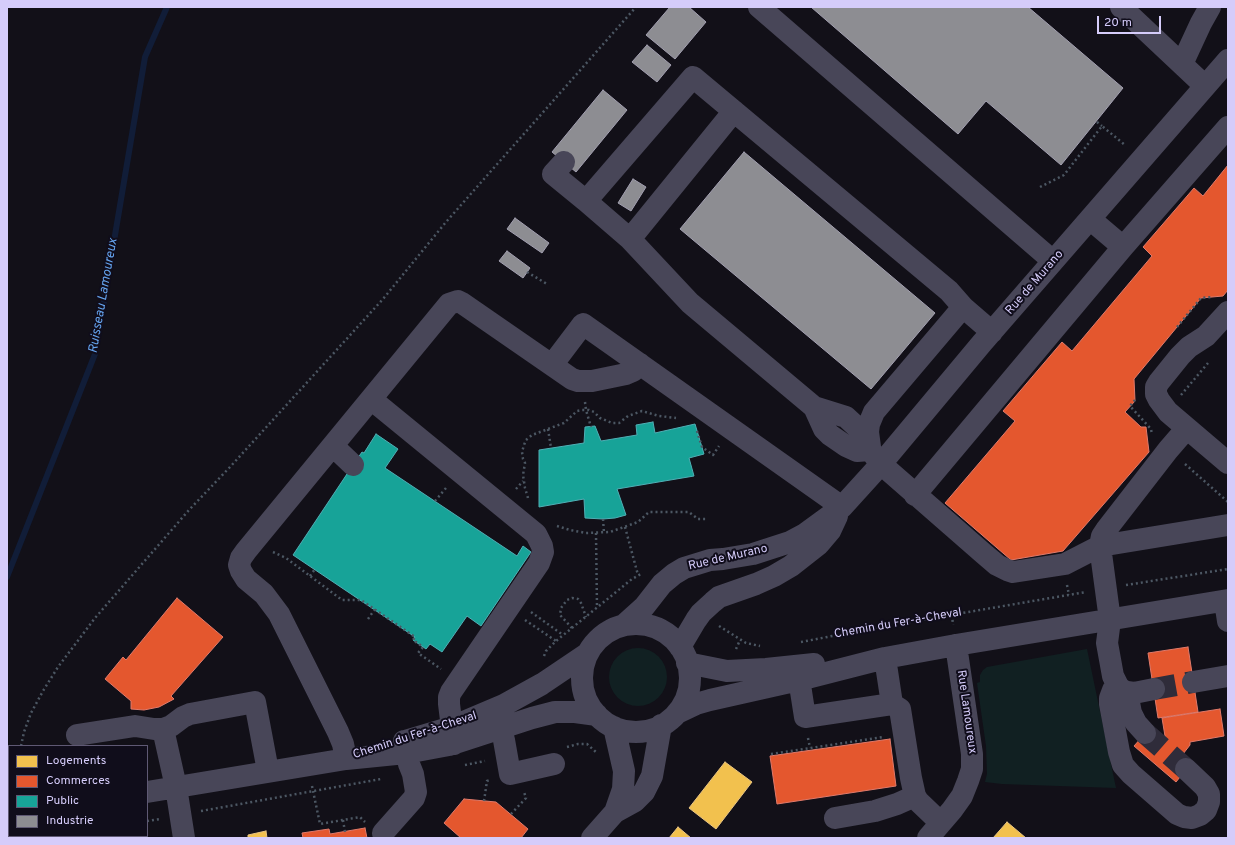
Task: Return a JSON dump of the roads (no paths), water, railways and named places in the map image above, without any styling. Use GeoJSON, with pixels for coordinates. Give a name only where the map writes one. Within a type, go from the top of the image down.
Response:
{"type":"FeatureCollection","features":[{"type":"Feature","properties":{"kind":"street"},"geometry":{"type":"LineString","coordinates":[[759,7],[1053,261]]}},
{"type":"Feature","properties":{"kind":"street"},"geometry":{"type":"LineString","coordinates":[[1121,7],[1205,86]]}},
{"type":"Feature","properties":{"kind":"street"},"geometry":{"type":"LineString","coordinates":[[1182,64],[1210,7]]}},
{"type":"Feature","properties":{"kind":"street","name":"Rue de Murano"},"geometry":{"type":"LineString","coordinates":[[684,655],[696,620],[701,612],[719,597],[774,576],[791,566],[819,544],[830,531],[842,507],[875,457],[992,332],[1228,60]]}},
{"type":"Feature","properties":{"kind":"street"},"geometry":{"type":"LineString","coordinates":[[586,202],[693,77],[949,292],[963,307],[992,332]]}},
{"type":"Feature","properties":{"kind":"street"},"geometry":{"type":"LineString","coordinates":[[630,239],[734,111]]}},
{"type":"Feature","properties":{"kind":"street"},"geometry":{"type":"LineString","coordinates":[[915,495],[1123,247],[1228,127]]}},
{"type":"Feature","properties":{"kind":"street"},"geometry":{"type":"LineString","coordinates":[[564,162],[553,174],[630,239],[690,303],[814,407],[846,417],[860,430],[875,457],[915,495],[997,565],[1006,570],[1014,572],[1065,564],[1100,546],[1228,525]]}},
{"type":"Feature","properties":{"kind":"street"},"geometry":{"type":"LineString","coordinates":[[1090,219],[1123,247]]}},
{"type":"Feature","properties":{"kind":"street"},"geometry":{"type":"LineString","coordinates":[[346,759],[340,736],[279,614],[264,594],[246,579],[241,571],[241,558],[246,551],[449,304],[453,302],[458,301],[462,303],[572,379],[584,382],[626,374],[640,364]]}},
{"type":"Feature","properties":{"kind":"street"},"geometry":{"type":"LineString","coordinates":[[875,457],[868,432],[869,424],[874,412],[963,307]]}},
{"type":"Feature","properties":{"kind":"street"},"geometry":{"type":"LineString","coordinates":[[1228,312],[1206,336],[1189,347],[1180,356],[1158,382],[1156,387],[1156,394],[1168,412],[1228,463]]}},
{"type":"Feature","properties":{"kind":"street"},"geometry":{"type":"LineString","coordinates":[[552,365],[583,324],[826,494],[842,507]]}},
{"type":"Feature","properties":{"kind":"street"},"geometry":{"type":"LineString","coordinates":[[371,399],[536,534],[542,546],[543,552],[539,563],[451,692],[449,704],[453,735]]}},
{"type":"Feature","properties":{"kind":"street"},"geometry":{"type":"LineString","coordinates":[[1145,733],[1136,722],[1123,689],[1112,672],[1107,643],[1110,620],[1100,546],[1102,536],[1106,530],[1187,428]]}},
{"type":"Feature","properties":{"kind":"street"},"geometry":{"type":"LineString","coordinates":[[333,446],[353,465]]}},
{"type":"Feature","properties":{"kind":"street","name":"Rue de Murano"},"geometry":{"type":"LineString","coordinates":[[624,625],[644,607],[662,584],[684,568],[710,560],[754,554],[790,542],[805,534],[842,507]]}},
{"type":"Feature","properties":{"kind":"street"},"geometry":{"type":"LineString","coordinates":[[592,838],[616,812],[629,806],[639,798],[646,788],[652,776],[669,719],[684,701],[690,684],[690,674],[684,655],[673,638],[666,632],[654,627],[640,624],[624,625],[605,634],[597,641],[588,653],[583,665],[583,684],[591,707],[605,722],[622,730],[643,731],[669,719],[696,704],[798,673],[1110,620],[1227,607]]}},
{"type":"Feature","properties":{"kind":"street","name":"Rue Lamoureux"},"geometry":{"type":"LineString","coordinates":[[935,830],[962,796],[972,769],[972,754],[956,645]]}},
{"type":"Feature","properties":{"kind":"street","name":"Chemin du Fer-à-Cheval"},"geometry":{"type":"LineString","coordinates":[[498,718],[542,684],[588,653]]}},
{"type":"Feature","properties":{"kind":"street"},"geometry":{"type":"LineString","coordinates":[[684,655],[727,671],[798,673]]}},
{"type":"Feature","properties":{"kind":"street"},"geometry":{"type":"LineString","coordinates":[[885,658],[892,704]]}},
{"type":"Feature","properties":{"kind":"street"},"geometry":{"type":"LineString","coordinates":[[798,673],[805,717],[892,704],[900,709],[915,796],[935,830]]}},
{"type":"Feature","properties":{"kind":"street"},"geometry":{"type":"LineString","coordinates":[[1193,682],[1228,676]]}},
{"type":"Feature","properties":{"kind":"street"},"geometry":{"type":"LineString","coordinates":[[1154,690],[1134,693],[1123,689],[1113,690],[1110,698],[1110,704],[1119,752],[1123,765],[1131,774],[1177,814],[1192,818],[1200,815],[1206,810],[1210,794],[1205,787],[1186,769]]}},
{"type":"Feature","properties":{"kind":"street"},"geometry":{"type":"LineString","coordinates":[[77,735],[135,726],[154,730],[163,729],[190,714],[255,702],[268,771]]}},
{"type":"Feature","properties":{"kind":"street","name":"Chemin du Fer-à-Cheval"},"geometry":{"type":"LineString","coordinates":[[148,792],[346,759],[405,747],[453,735],[498,718],[565,711],[597,715]]}},
{"type":"Feature","properties":{"kind":"street"},"geometry":{"type":"LineString","coordinates":[[498,718],[510,774],[559,755]]}},
{"type":"Feature","properties":{"kind":"street"},"geometry":{"type":"LineString","coordinates":[[614,727],[624,771],[623,789],[616,812]]}},
{"type":"Feature","properties":{"kind":"street"},"geometry":{"type":"LineString","coordinates":[[163,729],[176,787],[184,838]]}},
{"type":"Feature","properties":{"kind":"street"},"geometry":{"type":"LineString","coordinates":[[383,833],[414,798],[416,792],[413,774],[405,747]]}},
{"type":"Feature","properties":{"kind":"street"},"geometry":{"type":"LineString","coordinates":[[835,818],[875,811],[915,796]]}},
{"type":"Feature","properties":{"kind":"waterway","name":"Ruisseau Lamoureux"},"geometry":{"type":"LineString","coordinates":[[7,577],[95,354],[145,57],[167,7]]}},
{"type":"Feature","properties":{"kind":"tunnel"},"geometry":{"type":"LineString","coordinates":[[1154,689],[1193,682]]}},
{"type":"Feature","properties":{"kind":"tunnel"},"geometry":{"type":"LineString","coordinates":[[1145,733],[1186,769]]}}]}
